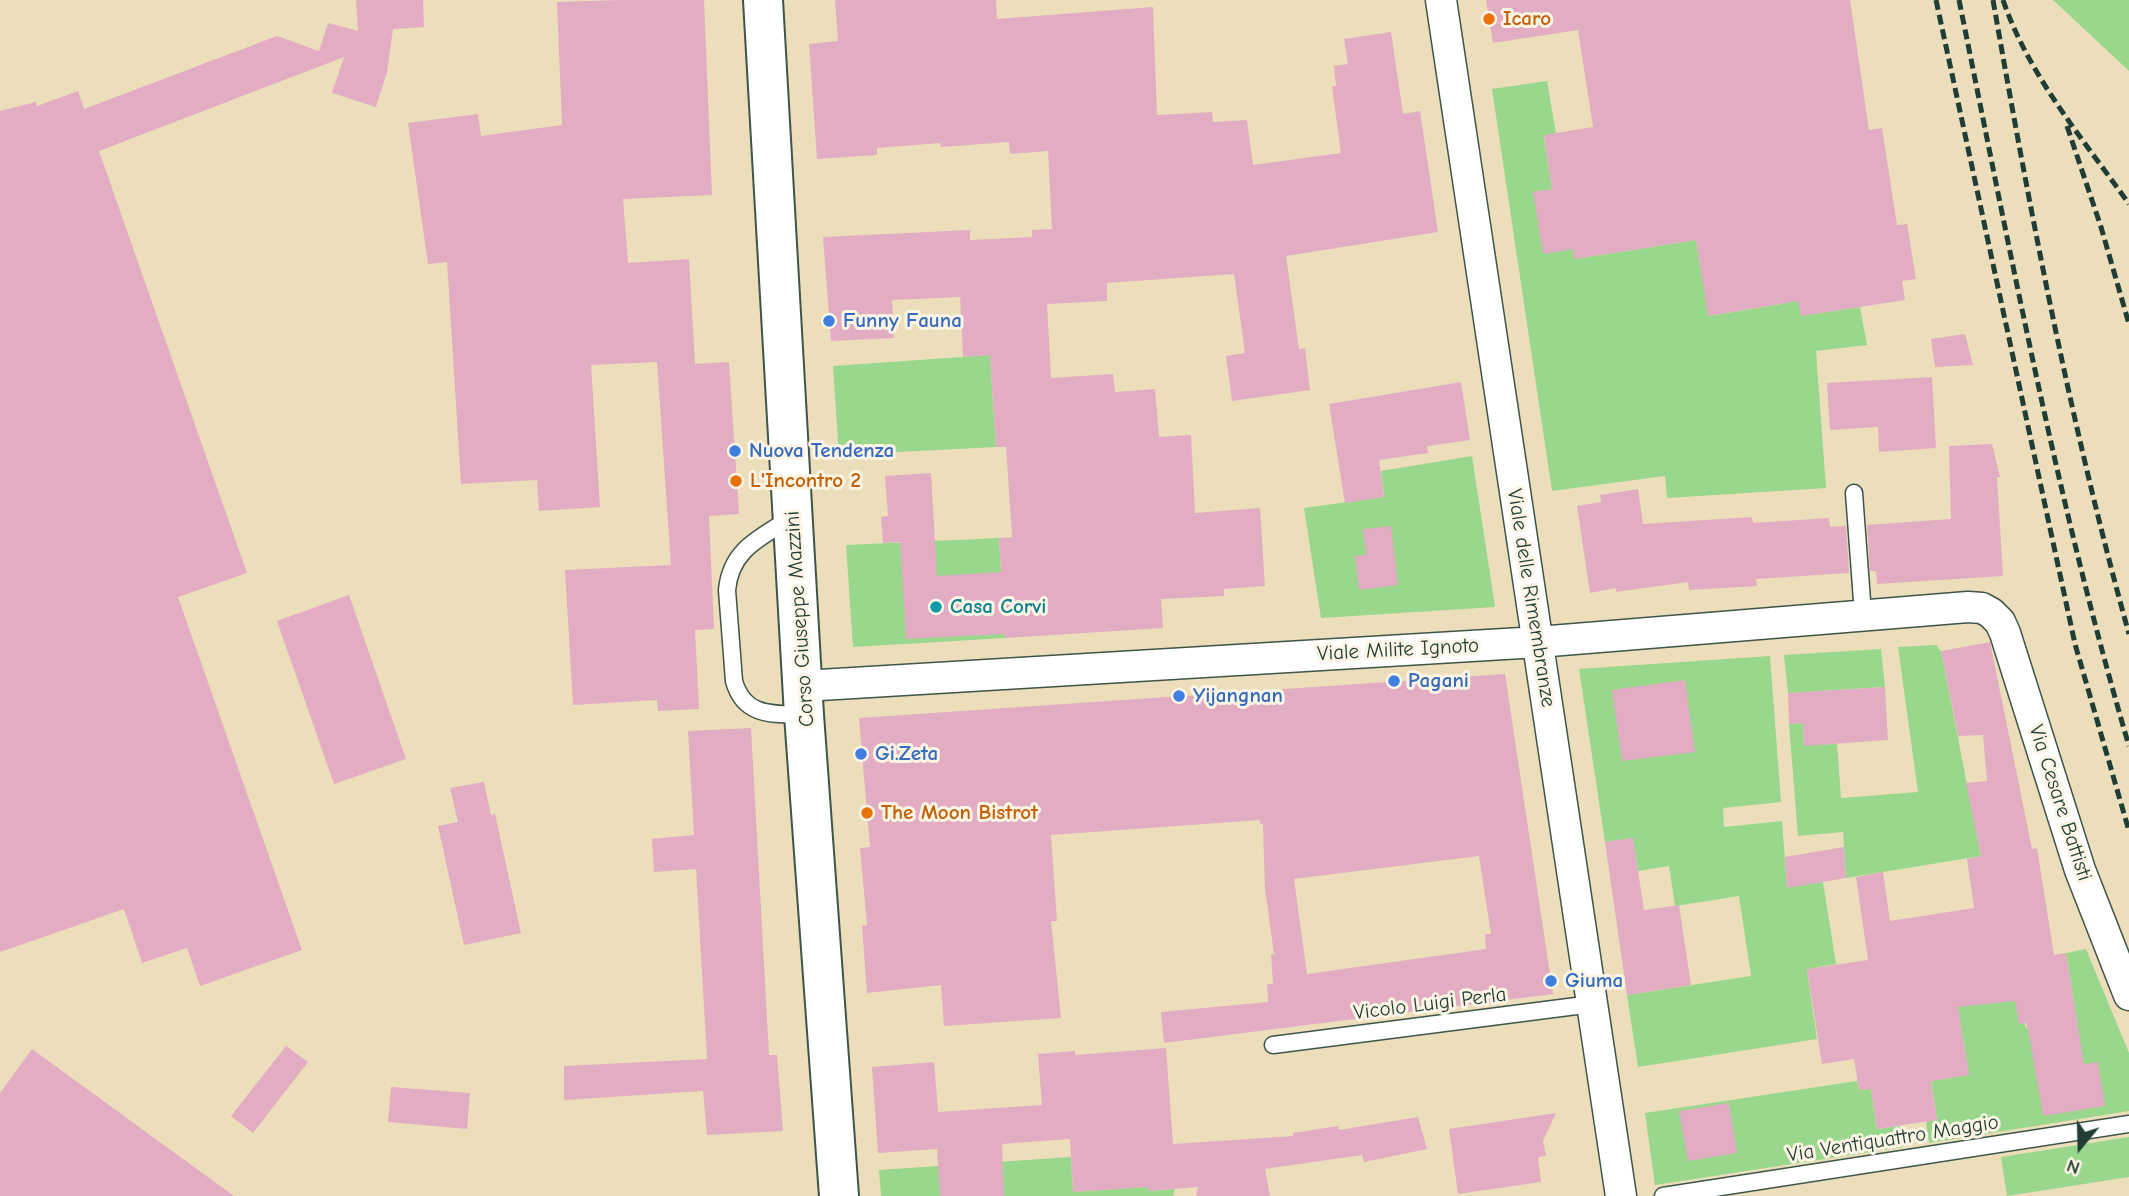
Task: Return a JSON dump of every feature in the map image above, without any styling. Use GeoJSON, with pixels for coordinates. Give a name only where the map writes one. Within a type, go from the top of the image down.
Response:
{"type":"FeatureCollection","features":[{"type":"Feature","properties":{"kind":"street","name":"Corso Giuseppe Mazzini"},"geometry":{"type":"LineString","coordinates":[[763,0],[804,700],[839,1196]]}},
{"type":"Feature","properties":{"kind":"street","name":"Viale delle Rimembranze"},"geometry":{"type":"LineString","coordinates":[[1441,0],[1621,1196]]}},
{"type":"Feature","properties":{"kind":"street","name":"Viale Milite Ignoto"},"geometry":{"type":"LineString","coordinates":[[804,700],[1863,614],[1968,607],[1982,608],[1992,613]]}},
{"type":"Feature","properties":{"kind":"street","name":"Via Cesare Battisti"},"geometry":{"type":"LineString","coordinates":[[1992,613],[2005,633],[2080,870],[2129,995]]}},
{"type":"Feature","properties":{"kind":"lane"},"geometry":{"type":"LineString","coordinates":[[1854,493],[1863,614]]}},
{"type":"Feature","properties":{"kind":"lane"},"geometry":{"type":"LineString","coordinates":[[794,517],[751,544],[735,560],[728,576],[727,590],[737,691],[744,701],[768,714],[804,700]]}},
{"type":"Feature","properties":{"kind":"lane","name":"Vicolo Luigi Perla"},"geometry":{"type":"LineString","coordinates":[[1273,1045],[1592,1004]]}},
{"type":"Feature","properties":{"kind":"lane","name":"Via Ventiquattro Maggio"},"geometry":{"type":"LineString","coordinates":[[1663,1196],[2129,1124]]}},
{"type":"Feature","properties":{"kind":"green space"},"geometry":{"type":"Polygon","coordinates":[[[2053,0],[2129,0],[2129,71],[2053,0]]]}},
{"type":"Feature","properties":{"kind":"green space"},"geometry":{"type":"Polygon","coordinates":[[[1547,81],[1556,133],[1544,136],[1552,189],[1533,192],[1573,249],[1575,259],[1696,240],[1709,316],[1781,304],[1798,296],[1801,316],[1860,307],[1867,345],[1816,351],[1826,488],[1667,498],[1665,476],[1552,491],[1492,89],[1547,81]]]}},
{"type":"Feature","properties":{"kind":"green space"},"geometry":{"type":"Polygon","coordinates":[[[990,355],[996,447],[839,455],[833,366],[990,355]]]}},
{"type":"Feature","properties":{"kind":"green space"},"geometry":{"type":"Polygon","coordinates":[[[1472,456],[1495,607],[1321,618],[1304,508],[1384,497],[1381,471],[1472,456]]]}},
{"type":"Feature","properties":{"kind":"green space"},"geometry":{"type":"Polygon","coordinates":[[[999,538],[1005,638],[853,647],[846,545],[999,538]]]}},
{"type":"Feature","properties":{"kind":"green space"},"geometry":{"type":"Polygon","coordinates":[[[1936,645],[1941,651],[1981,856],[1846,878],[1843,832],[1798,836],[1789,724],[1803,723],[1804,745],[1837,744],[1841,798],[1918,792],[1898,647],[1936,645]]]}},
{"type":"Feature","properties":{"kind":"green space"},"geometry":{"type":"Polygon","coordinates":[[[1881,649],[1885,687],[1788,693],[1784,655],[1881,649]]]}},
{"type":"Feature","properties":{"kind":"green space"},"geometry":{"type":"Polygon","coordinates":[[[1770,656],[1781,802],[1723,808],[1724,827],[1782,821],[1787,887],[1823,882],[1836,964],[1807,969],[1817,1039],[1638,1067],[1627,995],[1751,976],[1739,896],[1675,906],[1669,866],[1638,871],[1633,838],[1605,842],[1579,669],[1770,656]]]}},
{"type":"Feature","properties":{"kind":"green space"},"geometry":{"type":"Polygon","coordinates":[[[1948,948],[2015,1001],[2027,1029],[2077,1021],[2066,953],[2086,949],[2129,1053],[2129,1111],[1929,1143],[1926,1122],[1937,1119],[1931,1081],[1969,1075],[1948,948]]]}},
{"type":"Feature","properties":{"kind":"green space"},"geometry":{"type":"Polygon","coordinates":[[[1857,1081],[1859,1090],[1871,1089],[1877,1129],[1900,1126],[1903,1147],[1655,1185],[1645,1113],[1857,1081]]]}},
{"type":"Feature","properties":{"kind":"green space"},"geometry":{"type":"Polygon","coordinates":[[[2129,1137],[2129,1177],[2007,1196],[2001,1157],[2129,1137]]]}},
{"type":"Feature","properties":{"kind":"green space"},"geometry":{"type":"Polygon","coordinates":[[[1071,1157],[1073,1192],[1148,1187],[1148,1191],[1175,1189],[1173,1196],[881,1196],[879,1170],[1071,1157]]]}},
{"type":"Feature","properties":{"kind":"building"},"geometry":{"type":"Polygon","coordinates":[[[356,0],[423,0],[424,27],[393,29],[387,72],[376,107],[332,93],[344,57],[99,151],[247,573],[178,597],[302,950],[200,986],[187,948],[142,963],[124,909],[0,952],[0,111],[36,102],[37,106],[78,91],[84,109],[277,36],[319,51],[328,23],[358,31],[356,0]]]}},
{"type":"Feature","properties":{"kind":"building"},"geometry":{"type":"Polygon","coordinates":[[[704,0],[712,195],[623,199],[628,263],[689,259],[695,364],[729,362],[739,514],[709,516],[714,629],[695,630],[699,709],[658,711],[657,700],[573,705],[565,570],[671,565],[657,362],[591,365],[600,507],[539,511],[537,480],[461,484],[447,262],[428,264],[408,123],[478,114],[481,136],[562,125],[557,2],[704,0]]]}},
{"type":"Feature","properties":{"kind":"building"},"geometry":{"type":"Polygon","coordinates":[[[835,0],[996,0],[997,19],[1153,7],[1157,115],[1212,112],[1213,122],[1247,120],[1253,165],[1341,153],[1332,87],[1336,86],[1334,66],[1348,64],[1344,39],[1391,32],[1403,114],[1420,111],[1438,232],[1286,256],[1299,349],[1305,348],[1310,390],[1232,401],[1226,356],[1245,353],[1234,274],[1107,283],[1107,301],[1047,304],[1051,378],[1113,374],[1115,392],[1155,389],[1159,437],[1191,435],[1195,513],[1260,508],[1265,586],[1224,589],[1224,596],[1161,599],[1163,628],[1005,638],[1005,634],[906,639],[900,542],[883,543],[881,517],[888,516],[885,476],[931,473],[937,576],[1001,572],[999,538],[1012,537],[1006,447],[996,447],[990,355],[963,357],[960,297],[892,300],[894,338],[831,341],[823,237],[970,230],[970,240],[1032,237],[1032,230],[1052,229],[1048,151],[1010,154],[1009,142],[941,147],[940,143],[877,148],[877,155],[817,159],[809,44],[838,41],[835,0]]]}},
{"type":"Feature","properties":{"kind":"building"},"geometry":{"type":"Polygon","coordinates":[[[1486,0],[1850,0],[1869,130],[1882,128],[1897,225],[1907,224],[1916,279],[1902,281],[1905,300],[1801,316],[1798,301],[1708,316],[1696,240],[1575,259],[1573,249],[1543,254],[1533,192],[1552,189],[1544,135],[1593,127],[1578,30],[1493,43],[1486,0]]]}},
{"type":"Feature","properties":{"kind":"building"},"geometry":{"type":"Polygon","coordinates":[[[1965,334],[1973,365],[1935,367],[1931,339],[1965,334]]]}},
{"type":"Feature","properties":{"kind":"building"},"geometry":{"type":"Polygon","coordinates":[[[1932,377],[1936,448],[1879,452],[1878,427],[1830,430],[1827,383],[1932,377]]]}},
{"type":"Feature","properties":{"kind":"building"},"geometry":{"type":"Polygon","coordinates":[[[1461,382],[1470,440],[1427,446],[1428,453],[1379,460],[1384,497],[1345,503],[1329,404],[1461,382]]]}},
{"type":"Feature","properties":{"kind":"building"},"geometry":{"type":"Polygon","coordinates":[[[1992,444],[2000,477],[1997,477],[2003,576],[1877,584],[1876,571],[1870,571],[1867,525],[1951,519],[1949,446],[1992,444]]]}},
{"type":"Feature","properties":{"kind":"building"},"geometry":{"type":"Polygon","coordinates":[[[1638,489],[1643,524],[1752,517],[1753,523],[1829,518],[1830,527],[1846,526],[1849,573],[1756,579],[1757,586],[1689,590],[1688,582],[1590,593],[1577,506],[1601,502],[1600,495],[1638,489]]]}},
{"type":"Feature","properties":{"kind":"building"},"geometry":{"type":"Polygon","coordinates":[[[1391,526],[1398,585],[1359,590],[1355,556],[1366,555],[1363,529],[1391,526]]]}},
{"type":"Feature","properties":{"kind":"building"},"geometry":{"type":"Polygon","coordinates":[[[349,595],[406,759],[334,784],[277,621],[349,595]]]}},
{"type":"Feature","properties":{"kind":"building"},"geometry":{"type":"Polygon","coordinates":[[[1990,642],[2032,849],[2037,848],[2054,955],[2066,953],[2084,1064],[2098,1062],[2105,1106],[2043,1116],[2028,1029],[2026,1023],[2019,1024],[2015,1001],[1958,1007],[1969,1075],[1931,1081],[1937,1120],[1877,1129],[1871,1089],[1859,1090],[1854,1059],[1822,1064],[1807,969],[1868,960],[1856,877],[1883,872],[1890,921],[1974,908],[1967,859],[1981,856],[1966,783],[1987,781],[1983,735],[1958,736],[1941,651],[1990,642]]]}},
{"type":"Feature","properties":{"kind":"building"},"geometry":{"type":"Polygon","coordinates":[[[1505,674],[1553,994],[1164,1043],[1161,1012],[1268,1002],[1267,984],[1273,984],[1271,954],[1274,954],[1265,889],[1263,824],[1260,824],[1260,820],[1051,835],[1057,921],[1051,921],[1061,1018],[944,1026],[941,985],[867,993],[862,926],[867,925],[860,848],[870,847],[859,718],[1505,674]],[[1479,856],[1294,879],[1307,974],[1486,949],[1485,934],[1491,934],[1479,856]]]}},
{"type":"Feature","properties":{"kind":"building"},"geometry":{"type":"Polygon","coordinates":[[[1685,680],[1695,752],[1622,761],[1612,690],[1685,680]]]}},
{"type":"Feature","properties":{"kind":"building"},"geometry":{"type":"Polygon","coordinates":[[[1885,687],[1888,740],[1804,746],[1803,723],[1789,724],[1788,693],[1885,687]]]}},
{"type":"Feature","properties":{"kind":"building"},"geometry":{"type":"Polygon","coordinates":[[[751,728],[769,1055],[777,1055],[783,1131],[707,1135],[703,1091],[564,1100],[564,1066],[707,1059],[696,869],[654,872],[652,839],[694,835],[688,731],[751,728]]]}},
{"type":"Feature","properties":{"kind":"building"},"geometry":{"type":"Polygon","coordinates":[[[484,782],[491,815],[495,814],[521,933],[464,945],[438,826],[458,822],[450,788],[484,782]]]}},
{"type":"Feature","properties":{"kind":"building"},"geometry":{"type":"Polygon","coordinates":[[[1633,838],[1644,910],[1679,905],[1691,985],[1627,995],[1605,842],[1633,838]]]}},
{"type":"Feature","properties":{"kind":"building"},"geometry":{"type":"Polygon","coordinates":[[[1844,847],[1846,878],[1787,888],[1785,857],[1844,847]]]}},
{"type":"Feature","properties":{"kind":"building"},"geometry":{"type":"Polygon","coordinates":[[[286,1046],[308,1062],[253,1133],[231,1116],[286,1046]]]}},
{"type":"Feature","properties":{"kind":"building"},"geometry":{"type":"Polygon","coordinates":[[[1166,1048],[1173,1144],[1293,1136],[1293,1133],[1338,1126],[1339,1130],[1418,1117],[1427,1149],[1364,1162],[1362,1155],[1265,1169],[1270,1196],[1196,1196],[1198,1187],[1073,1192],[1070,1139],[1002,1144],[1004,1196],[940,1196],[937,1149],[878,1153],[872,1067],[934,1062],[938,1112],[1042,1105],[1038,1054],[1075,1051],[1075,1055],[1166,1048]]]}},
{"type":"Feature","properties":{"kind":"building"},"geometry":{"type":"Polygon","coordinates":[[[32,1049],[234,1196],[0,1196],[0,1093],[32,1049]]]}},
{"type":"Feature","properties":{"kind":"building"},"geometry":{"type":"Polygon","coordinates":[[[391,1087],[470,1093],[467,1129],[388,1122],[391,1087]]]}},
{"type":"Feature","properties":{"kind":"building"},"geometry":{"type":"Polygon","coordinates":[[[1729,1103],[1737,1153],[1688,1161],[1679,1111],[1729,1103]]]}},
{"type":"Feature","properties":{"kind":"building"},"geometry":{"type":"Polygon","coordinates":[[[1556,1113],[1543,1141],[1546,1156],[1538,1157],[1541,1182],[1458,1194],[1449,1129],[1556,1113]]]}},
{"type":"Feature","properties":{"kind":"railway"},"geometry":{"type":"LineString","coordinates":[[1936,0],[2075,644],[2129,831]]}},
{"type":"Feature","properties":{"kind":"railway"},"geometry":{"type":"LineString","coordinates":[[1959,0],[2057,469],[2079,562],[2129,746]]}},
{"type":"Feature","properties":{"kind":"railway"},"geometry":{"type":"LineString","coordinates":[[1993,0],[2070,398],[2129,634]]}},
{"type":"Feature","properties":{"kind":"railway"},"geometry":{"type":"LineString","coordinates":[[2003,0],[2014,28],[2042,81],[2129,204]]}},
{"type":"Feature","properties":{"kind":"railway"},"geometry":{"type":"LineString","coordinates":[[2067,126],[2101,227],[2129,324]]}},
{"type":"Feature","properties":{"kind":"place","name":"Icaro"},"geometry":{"type":"Point","coordinates":[1489,19]}},
{"type":"Feature","properties":{"kind":"place","name":"Funny Fauna"},"geometry":{"type":"Point","coordinates":[829,321]}},
{"type":"Feature","properties":{"kind":"place","name":"Nuova Tendenza"},"geometry":{"type":"Point","coordinates":[735,451]}},
{"type":"Feature","properties":{"kind":"place","name":"L'Incontro 2"},"geometry":{"type":"Point","coordinates":[736,481]}},
{"type":"Feature","properties":{"kind":"place","name":"Casa Corvi"},"geometry":{"type":"Point","coordinates":[936,607]}},
{"type":"Feature","properties":{"kind":"place","name":"Pagani"},"geometry":{"type":"Point","coordinates":[1394,681]}},
{"type":"Feature","properties":{"kind":"place","name":"Yijangnan"},"geometry":{"type":"Point","coordinates":[1179,696]}},
{"type":"Feature","properties":{"kind":"place","name":"Gi.Zeta"},"geometry":{"type":"Point","coordinates":[861,754]}},
{"type":"Feature","properties":{"kind":"place","name":"The Moon Bistrot"},"geometry":{"type":"Point","coordinates":[867,813]}},
{"type":"Feature","properties":{"kind":"place","name":"Giuma"},"geometry":{"type":"Point","coordinates":[1551,981]}}]}
